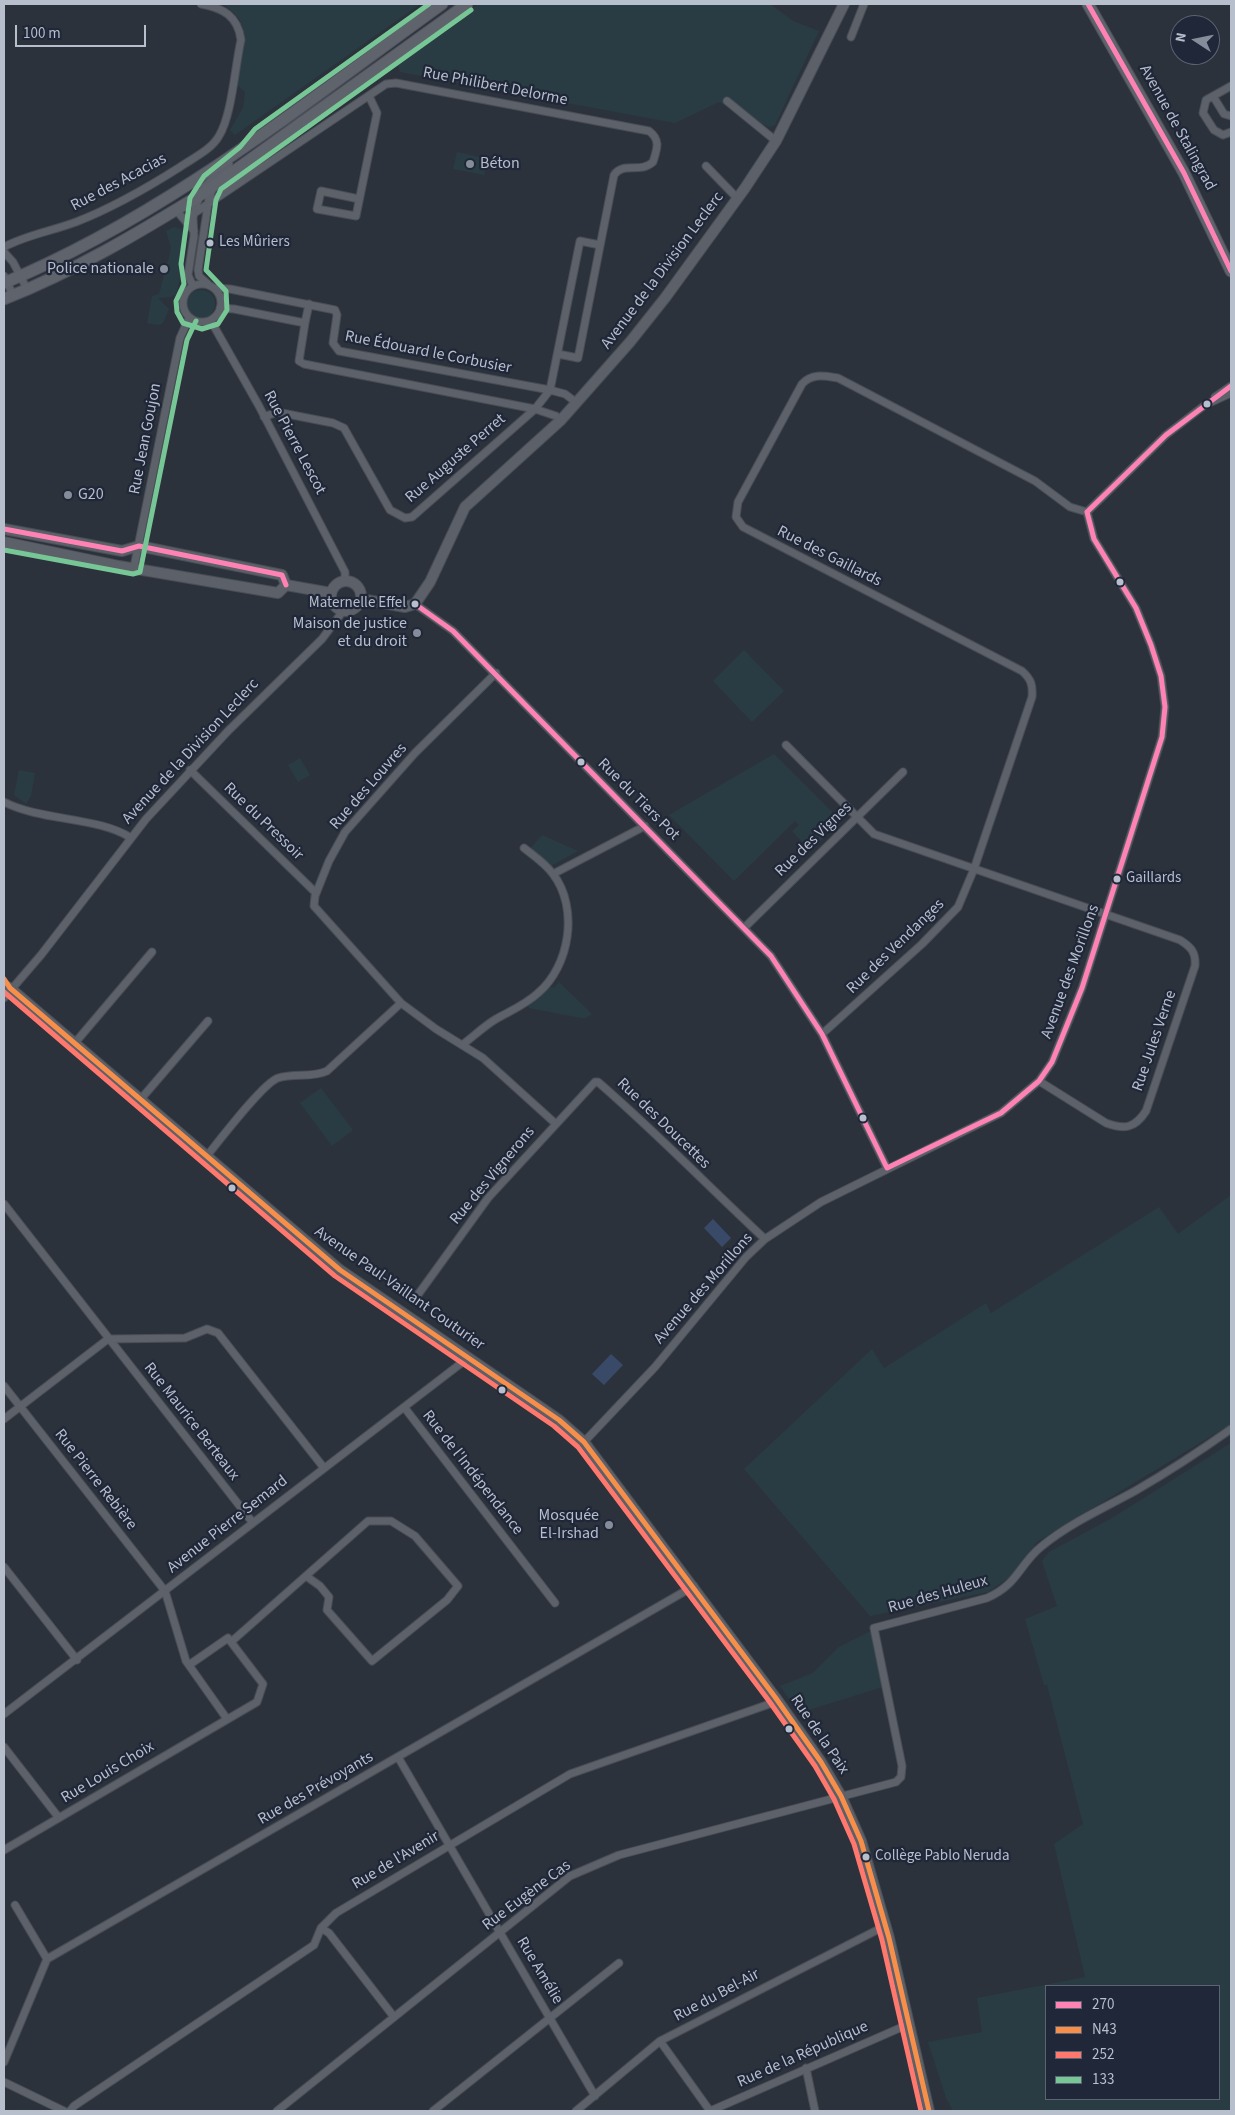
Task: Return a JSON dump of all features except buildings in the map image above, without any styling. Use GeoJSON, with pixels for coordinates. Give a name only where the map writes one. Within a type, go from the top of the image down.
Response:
{"type":"FeatureCollection","features":[{"type":"Feature","properties":{"kind":"main road"},"geometry":{"type":"LineString","coordinates":[[8,281],[118,228],[179,190],[442,4]]}},
{"type":"Feature","properties":{"kind":"main road"},"geometry":{"type":"LineString","coordinates":[[8,297],[114,246],[176,210],[205,196],[215,184],[467,4]]}},
{"type":"Feature","properties":{"kind":"main road","name":"Avenue de Stalingrad"},"geometry":{"type":"LineString","coordinates":[[1088,4],[1184,173],[1231,271]]}},
{"type":"Feature","properties":{"kind":"street","name":"Rue des Acacias"},"geometry":{"type":"LineString","coordinates":[[4,247],[17,240],[45,234],[78,221],[143,190],[207,150],[218,138],[226,116],[241,40],[239,28],[233,17],[222,9],[201,4]]}},
{"type":"Feature","properties":{"kind":"street","name":"Avenue de la Division Leclerc"},"geometry":{"type":"LineString","coordinates":[[415,604],[430,582],[465,507],[561,420],[577,403],[665,298],[737,198],[776,142],[844,4]]}},
{"type":"Feature","properties":{"kind":"street"},"geometry":{"type":"LineString","coordinates":[[851,37],[864,4]]}},
{"type":"Feature","properties":{"kind":"street","name":"Rue Philibert Delorme"},"geometry":{"type":"LineString","coordinates":[[193,214],[205,196],[386,84],[396,82],[649,131],[656,136],[658,144],[653,162],[641,168],[624,167],[618,169],[614,175],[578,358],[558,354]]}},
{"type":"Feature","properties":{"kind":"street"},"geometry":{"type":"LineString","coordinates":[[1231,86],[1206,100],[1203,113],[1214,130],[1223,135],[1231,132]]}},
{"type":"Feature","properties":{"kind":"street"},"geometry":{"type":"LineString","coordinates":[[360,199],[321,191],[317,209],[356,216],[360,199],[377,112],[369,96]]}},
{"type":"Feature","properties":{"kind":"street"},"geometry":{"type":"LineString","coordinates":[[1213,96],[1224,114],[1231,116]]}},
{"type":"Feature","properties":{"kind":"street"},"geometry":{"type":"LineString","coordinates":[[727,101],[776,142]]}},
{"type":"Feature","properties":{"kind":"street"},"geometry":{"type":"LineString","coordinates":[[193,286],[188,275],[194,232],[193,214],[222,169],[249,150],[259,135]]}},
{"type":"Feature","properties":{"kind":"street"},"geometry":{"type":"LineString","coordinates":[[706,166],[737,198]]}},
{"type":"Feature","properties":{"kind":"street"},"geometry":{"type":"LineString","coordinates":[[179,190],[191,187],[205,196]]}},
{"type":"Feature","properties":{"kind":"street"},"geometry":{"type":"LineString","coordinates":[[193,286],[183,297],[182,305],[189,318],[196,322],[211,321],[220,308],[219,294],[199,276],[198,270],[205,196]]}},
{"type":"Feature","properties":{"kind":"street"},"geometry":{"type":"LineString","coordinates":[[176,210],[194,232]]}},
{"type":"Feature","properties":{"kind":"street"},"geometry":{"type":"LineString","coordinates":[[535,409],[550,390],[580,241],[600,245]]}},
{"type":"Feature","properties":{"kind":"street"},"geometry":{"type":"LineString","coordinates":[[4,252],[14,264],[8,281],[8,297]]}},
{"type":"Feature","properties":{"kind":"street"},"geometry":{"type":"LineString","coordinates":[[8,281],[27,289]]}},
{"type":"Feature","properties":{"kind":"street"},"geometry":{"type":"LineString","coordinates":[[193,286],[211,287]]}},
{"type":"Feature","properties":{"kind":"street","name":"Rue Édouard le Corbusier"},"geometry":{"type":"LineString","coordinates":[[211,287],[335,310],[337,315],[333,342],[334,348],[339,351],[550,390],[566,394],[577,403]]}},
{"type":"Feature","properties":{"kind":"street","name":"Rue Édouard le Corbusier"},"geometry":{"type":"LineString","coordinates":[[309,304],[299,361],[304,364],[535,409],[556,416],[561,420]]}},
{"type":"Feature","properties":{"kind":"street"},"geometry":{"type":"LineString","coordinates":[[220,308],[305,323]]}},
{"type":"Feature","properties":{"kind":"street","name":"Rue Jean Goujon"},"geometry":{"type":"LineString","coordinates":[[134,567],[180,338],[189,318]]}},
{"type":"Feature","properties":{"kind":"street","name":"Rue Pierre Lescot"},"geometry":{"type":"LineString","coordinates":[[211,321],[264,416],[346,572],[346,580]]}},
{"type":"Feature","properties":{"kind":"street","name":"Rue des Gaillards"},"geometry":{"type":"LineString","coordinates":[[974,869],[1032,697],[1033,686],[1029,678],[1022,671],[743,527],[736,517],[738,502],[802,384],[808,378],[816,375],[838,378],[1035,481],[1070,508],[1087,512]]}},
{"type":"Feature","properties":{"kind":"street"},"geometry":{"type":"LineString","coordinates":[[1087,512],[1166,435],[1231,386]]}},
{"type":"Feature","properties":{"kind":"street"},"geometry":{"type":"LineString","coordinates":[[1204,405],[1231,393]]}},
{"type":"Feature","properties":{"kind":"street","name":"Rue Auguste Perret"},"geometry":{"type":"LineString","coordinates":[[264,416],[278,412],[333,423],[344,428],[390,510],[396,516],[405,518],[412,517],[535,409]]}},
{"type":"Feature","properties":{"kind":"street","name":"Avenue des Morillons"},"geometry":{"type":"LineString","coordinates":[[584,1442],[655,1367],[746,1257],[765,1240],[821,1202],[1001,1113],[1039,1081],[1052,1062],[1082,988],[1106,914],[1162,737],[1165,707],[1161,676],[1151,645],[1136,608],[1094,539],[1087,512]]}},
{"type":"Feature","properties":{"kind":"street"},"geometry":{"type":"LineString","coordinates":[[4,529],[122,551],[139,546],[282,575],[286,585]]}},
{"type":"Feature","properties":{"kind":"street"},"geometry":{"type":"LineString","coordinates":[[4,542],[278,593],[286,585]]}},
{"type":"Feature","properties":{"kind":"street"},"geometry":{"type":"LineString","coordinates":[[346,580],[357,586],[361,599],[352,610],[343,611],[334,606],[331,593],[336,584],[346,580]]}},
{"type":"Feature","properties":{"kind":"street"},"geometry":{"type":"LineString","coordinates":[[286,585],[331,593]]}},
{"type":"Feature","properties":{"kind":"street"},"geometry":{"type":"LineString","coordinates":[[361,599],[405,607],[415,604]]}},
{"type":"Feature","properties":{"kind":"street","name":"Rue du Tiers Pot"},"geometry":{"type":"LineString","coordinates":[[415,604],[453,631],[496,673],[745,926],[771,956],[789,980],[822,1034],[887,1168]]}},
{"type":"Feature","properties":{"kind":"street","name":"Avenue de la Division Leclerc"},"geometry":{"type":"LineString","coordinates":[[6,991],[41,955],[131,838],[190,770],[322,639],[343,611]]}},
{"type":"Feature","properties":{"kind":"street","name":"Rue des Louvres"},"geometry":{"type":"LineString","coordinates":[[316,893],[329,860],[345,832],[415,753],[496,673]]}},
{"type":"Feature","properties":{"kind":"street"},"geometry":{"type":"LineString","coordinates":[[786,745],[856,818],[874,834],[1106,914]]}},
{"type":"Feature","properties":{"kind":"street","name":"Rue du Pressoir"},"geometry":{"type":"LineString","coordinates":[[190,770],[316,893]]}},
{"type":"Feature","properties":{"kind":"street","name":"Rue des Vignes"},"geometry":{"type":"LineString","coordinates":[[745,926],[903,772]]}},
{"type":"Feature","properties":{"kind":"street"},"geometry":{"type":"LineString","coordinates":[[4,802],[30,813],[111,829],[131,838]]}},
{"type":"Feature","properties":{"kind":"street"},"geometry":{"type":"LineString","coordinates":[[553,874],[645,826]]}},
{"type":"Feature","properties":{"kind":"street"},"geometry":{"type":"LineString","coordinates":[[462,1046],[495,1020],[517,1009],[539,993],[552,978],[561,962],[568,928],[566,907],[559,885],[553,874],[524,848]]}},
{"type":"Feature","properties":{"kind":"street","name":"Rue des Vendanges"},"geometry":{"type":"LineString","coordinates":[[822,1034],[922,944],[958,907],[974,869]]}},
{"type":"Feature","properties":{"kind":"street"},"geometry":{"type":"LineString","coordinates":[[316,893],[314,906],[401,1003],[462,1046],[483,1058],[556,1124]]}},
{"type":"Feature","properties":{"kind":"street","name":"Rue Jules Verne"},"geometry":{"type":"LineString","coordinates":[[1039,1081],[1106,1123],[1118,1127],[1130,1126],[1139,1122],[1146,1111],[1195,966],[1196,957],[1191,946],[1180,940],[1106,914]]}},
{"type":"Feature","properties":{"kind":"street"},"geometry":{"type":"LineString","coordinates":[[74,1044],[152,952]]}},
{"type":"Feature","properties":{"kind":"street","name":"Avenue Paul-Vaillant Couturier"},"geometry":{"type":"LineString","coordinates":[[4,979],[6,991],[74,1044],[340,1270],[559,1420],[584,1442],[666,1548]]}},
{"type":"Feature","properties":{"kind":"street"},"geometry":{"type":"LineString","coordinates":[[206,1157],[271,1081],[290,1076],[318,1075],[328,1071],[401,1003]]}},
{"type":"Feature","properties":{"kind":"street"},"geometry":{"type":"LineString","coordinates":[[140,1100],[208,1021]]}},
{"type":"Feature","properties":{"kind":"street","name":"Rue des Doucettes"},"geometry":{"type":"LineString","coordinates":[[556,1124],[595,1082],[598,1082],[636,1114],[765,1240]]}},
{"type":"Feature","properties":{"kind":"street","name":"Rue des Vignerons"},"geometry":{"type":"LineString","coordinates":[[418,1296],[484,1203],[556,1124]]}},
{"type":"Feature","properties":{"kind":"street","name":"Rue Maurice Berteaux"},"geometry":{"type":"LineString","coordinates":[[4,1204],[253,1523]]}},
{"type":"Feature","properties":{"kind":"street"},"geometry":{"type":"LineString","coordinates":[[4,1419],[108,1338],[185,1338],[206,1329],[218,1333],[324,1468]]}},
{"type":"Feature","properties":{"kind":"street","name":"Avenue Pierre Semard"},"geometry":{"type":"LineString","coordinates":[[4,1714],[77,1660],[468,1358]]}},
{"type":"Feature","properties":{"kind":"street","name":"Rue Pierre Rebière"},"geometry":{"type":"LineString","coordinates":[[4,1386],[165,1591]]}},
{"type":"Feature","properties":{"kind":"street","name":"Rue de l'Indépendance"},"geometry":{"type":"LineString","coordinates":[[404,1407],[555,1603]]}},
{"type":"Feature","properties":{"kind":"street","name":"Rue des Huleux"},"geometry":{"type":"LineString","coordinates":[[841,1796],[896,1782],[901,1777],[902,1766],[874,1628],[987,1598],[1000,1592],[1011,1584],[1042,1546],[1069,1527],[1182,1462],[1231,1428]]}},
{"type":"Feature","properties":{"kind":"street"},"geometry":{"type":"LineString","coordinates":[[189,1665],[228,1638],[231,1642],[368,1521],[391,1521],[415,1536],[458,1586],[447,1600],[372,1661],[327,1610],[329,1597],[320,1586],[306,1576]]}},
{"type":"Feature","properties":{"kind":"street","name":"Rue de la Paix"},"geometry":{"type":"LineString","coordinates":[[666,1548],[778,1701],[821,1762],[841,1796],[861,1842],[885,1926],[928,2111]]}},
{"type":"Feature","properties":{"kind":"street"},"geometry":{"type":"LineString","coordinates":[[4,1567],[77,1660]]}},
{"type":"Feature","properties":{"kind":"street","name":"Rue des Prévoyants"},"geometry":{"type":"LineString","coordinates":[[47,1959],[694,1586]]}},
{"type":"Feature","properties":{"kind":"street"},"geometry":{"type":"LineString","coordinates":[[165,1591],[189,1665],[227,1718]]}},
{"type":"Feature","properties":{"kind":"street","name":"Rue Louis Choix"},"geometry":{"type":"LineString","coordinates":[[4,1850],[257,1702],[263,1684],[231,1642]]}},
{"type":"Feature","properties":{"kind":"street","name":"Rue de l'Avenir"},"geometry":{"type":"LineString","coordinates":[[70,2111],[74,2106],[314,1946],[320,1928],[336,1913],[570,1774],[778,1701]]}},
{"type":"Feature","properties":{"kind":"street"},"geometry":{"type":"LineString","coordinates":[[4,1747],[60,1818]]}},
{"type":"Feature","properties":{"kind":"street","name":"Rue Amélie"},"geometry":{"type":"LineString","coordinates":[[398,1758],[551,2017],[595,2096]]}},
{"type":"Feature","properties":{"kind":"street","name":"Rue Eugène Cas"},"geometry":{"type":"LineString","coordinates":[[277,2111],[570,1876],[619,1856],[841,1796]]}},
{"type":"Feature","properties":{"kind":"street"},"geometry":{"type":"LineString","coordinates":[[4,2062],[47,1959],[15,1905]]}},
{"type":"Feature","properties":{"kind":"street","name":"Rue du Bel-Air"},"geometry":{"type":"LineString","coordinates":[[576,2111],[660,2041],[885,1926]]}},
{"type":"Feature","properties":{"kind":"street"},"geometry":{"type":"LineString","coordinates":[[320,1928],[329,1934],[394,2017]]}},
{"type":"Feature","properties":{"kind":"street"},"geometry":{"type":"LineString","coordinates":[[433,2111],[619,1963]]}},
{"type":"Feature","properties":{"kind":"street","name":"Rue de la République"},"geometry":{"type":"LineString","coordinates":[[710,2111],[909,2024]]}},
{"type":"Feature","properties":{"kind":"street"},"geometry":{"type":"LineString","coordinates":[[660,2041],[710,2111]]}},
{"type":"Feature","properties":{"kind":"street"},"geometry":{"type":"LineString","coordinates":[[806,2068],[815,2111]]}},
{"type":"Feature","properties":{"kind":"street"},"geometry":{"type":"LineString","coordinates":[[4,2082],[64,2111]]}},
{"type":"Feature","properties":{"kind":"shaded area"},"geometry":{"type":"Polygon","coordinates":[[[221,4],[420,4],[235,135],[230,130],[243,108],[245,92],[235,83],[244,49],[243,29],[240,20],[232,11],[221,4]]]}},
{"type":"Feature","properties":{"kind":"shaded area"},"geometry":{"type":"Polygon","coordinates":[[[478,4],[770,4],[793,21],[819,31],[775,125],[769,127],[719,102],[675,123],[400,72],[397,61],[478,4]]]}},
{"type":"Feature","properties":{"kind":"shaded area","name":"Béton"},"geometry":{"type":"Polygon","coordinates":[[[457,152],[488,159],[484,175],[453,169],[457,152]]]}},
{"type":"Feature","properties":{"kind":"shaded area"},"geometry":{"type":"Polygon","coordinates":[[[174,227],[181,229],[186,235],[179,257],[183,267],[176,294],[172,297],[158,298],[169,309],[163,323],[159,325],[147,323],[152,296],[159,294],[170,253],[171,248],[166,231],[174,227]]]}},
{"type":"Feature","properties":{"kind":"shaded area"},"geometry":{"type":"Polygon","coordinates":[[[201,290],[211,294],[215,304],[211,314],[201,318],[191,314],[187,304],[191,294],[201,290]]]}},
{"type":"Feature","properties":{"kind":"shaded area"},"geometry":{"type":"Polygon","coordinates":[[[744,650],[784,691],[752,722],[713,681],[744,650]]]}},
{"type":"Feature","properties":{"kind":"shaded area"},"geometry":{"type":"Polygon","coordinates":[[[774,754],[840,820],[818,843],[806,831],[815,842],[809,849],[792,831],[799,825],[795,821],[734,881],[669,815],[774,754]]]}},
{"type":"Feature","properties":{"kind":"shaded area"},"geometry":{"type":"Polygon","coordinates":[[[300,758],[310,775],[298,782],[288,765],[300,758]]]}},
{"type":"Feature","properties":{"kind":"shaded area"},"geometry":{"type":"Polygon","coordinates":[[[19,770],[35,773],[31,796],[26,804],[14,795],[19,770]]]}},
{"type":"Feature","properties":{"kind":"shaded area"},"geometry":{"type":"Polygon","coordinates":[[[542,835],[578,851],[551,866],[530,849],[542,835]]]}},
{"type":"Feature","properties":{"kind":"shaded area"},"geometry":{"type":"Polygon","coordinates":[[[559,982],[592,1014],[586,1018],[581,1018],[529,1008],[528,1005],[549,987],[554,988],[559,982]]]}},
{"type":"Feature","properties":{"kind":"shaded area"},"geometry":{"type":"Polygon","coordinates":[[[321,1088],[353,1130],[332,1146],[300,1103],[321,1088]]]}},
{"type":"Feature","properties":{"kind":"shaded area"},"geometry":{"type":"Polygon","coordinates":[[[1231,1195],[1231,1424],[1037,1542],[1010,1577],[988,1592],[870,1616],[744,1469],[872,1349],[884,1368],[986,1303],[991,1313],[1159,1207],[1178,1234],[1231,1195]]]}},
{"type":"Feature","properties":{"kind":"shaded area"},"geometry":{"type":"Polygon","coordinates":[[[1231,1443],[1231,2111],[953,2111],[946,2098],[928,2042],[982,2032],[977,1998],[1085,1977],[1054,1844],[1083,1824],[1047,1685],[1044,1685],[1025,1619],[1057,1606],[1042,1561],[1049,1552],[1112,1518],[1231,1443]]]}},
{"type":"Feature","properties":{"kind":"shaded area"},"geometry":{"type":"Polygon","coordinates":[[[871,1631],[883,1687],[799,1713],[780,1686],[813,1673],[839,1647],[871,1631]]]}},
{"type":"Feature","properties":{"kind":"water"},"geometry":{"type":"Polygon","coordinates":[[[713,1219],[731,1238],[722,1247],[704,1228],[713,1219]]]}},
{"type":"Feature","properties":{"kind":"water"},"geometry":{"type":"Polygon","coordinates":[[[611,1354],[623,1365],[604,1385],[592,1374],[611,1354]]]}},
{"type":"Feature","properties":{"kind":"transit line","name":"133"},"geometry":{"type":"LineString","coordinates":[[429,4],[255,129],[240,147],[204,176],[190,198],[181,264],[184,284],[176,301],[177,312],[183,323],[202,329],[218,324],[227,310],[226,291],[206,270],[216,200],[221,189],[471,10]]}},
{"type":"Feature","properties":{"kind":"transit line","name":"270"},"geometry":{"type":"LineString","coordinates":[[1088,4],[1184,173],[1231,271]]}},
{"type":"Feature","properties":{"kind":"transit line","name":"133"},"geometry":{"type":"LineString","coordinates":[[4,550],[133,574],[140,572],[187,340],[196,321]]}},
{"type":"Feature","properties":{"kind":"transit line","name":"270"},"geometry":{"type":"LineString","coordinates":[[1087,512],[1166,435],[1231,386]]}},
{"type":"Feature","properties":{"kind":"transit line","name":"270"},"geometry":{"type":"LineString","coordinates":[[887,1168],[1001,1113],[1039,1081],[1052,1062],[1082,988],[1162,737],[1165,707],[1161,676],[1151,645],[1136,608],[1094,539],[1087,512]]}},
{"type":"Feature","properties":{"kind":"transit line","name":"270"},"geometry":{"type":"LineString","coordinates":[[4,529],[122,551],[139,546],[282,575],[286,585]]}},
{"type":"Feature","properties":{"kind":"transit line","name":"270"},"geometry":{"type":"LineString","coordinates":[[415,604],[453,631],[771,956],[822,1034],[887,1168]]}},
{"type":"Feature","properties":{"kind":"transit line","name":"N43"},"geometry":{"type":"LineString","coordinates":[[4,979],[10,988],[340,1270],[559,1420],[584,1442],[775,1697],[821,1762],[841,1796],[861,1841],[889,1938],[929,2111]]}},
{"type":"Feature","properties":{"kind":"transit line","name":"252"},"geometry":{"type":"LineString","coordinates":[[4,992],[335,1276],[554,1426],[578,1447],[769,1701],[815,1766],[834,1799],[854,1844],[882,1940],[921,2111]]}},
{"type":"Feature","properties":{"kind":"place","name":"Béton"},"geometry":{"type":"Point","coordinates":[470,164]}},
{"type":"Feature","properties":{"kind":"place","name":"Les Mûriers"},"geometry":{"type":"Point","coordinates":[210,243]}},
{"type":"Feature","properties":{"kind":"place","name":"Police nationale"},"geometry":{"type":"Point","coordinates":[164,269]}},
{"type":"Feature","properties":{"kind":"place","name":"G20"},"geometry":{"type":"Point","coordinates":[68,495]}},
{"type":"Feature","properties":{"kind":"place","name":"Maternelle Effel"},"geometry":{"type":"Point","coordinates":[415,604]}},
{"type":"Feature","properties":{"kind":"place","name":"Maison de justice et du droit"},"geometry":{"type":"Point","coordinates":[417,633]}},
{"type":"Feature","properties":{"kind":"place","name":"Gaillards"},"geometry":{"type":"Point","coordinates":[1117,879]}},
{"type":"Feature","properties":{"kind":"place","name":"Mosquée El-Irshad"},"geometry":{"type":"Point","coordinates":[609,1525]}},
{"type":"Feature","properties":{"kind":"place","name":"Collège Pablo Neruda"},"geometry":{"type":"Point","coordinates":[866,1857]}}]}
